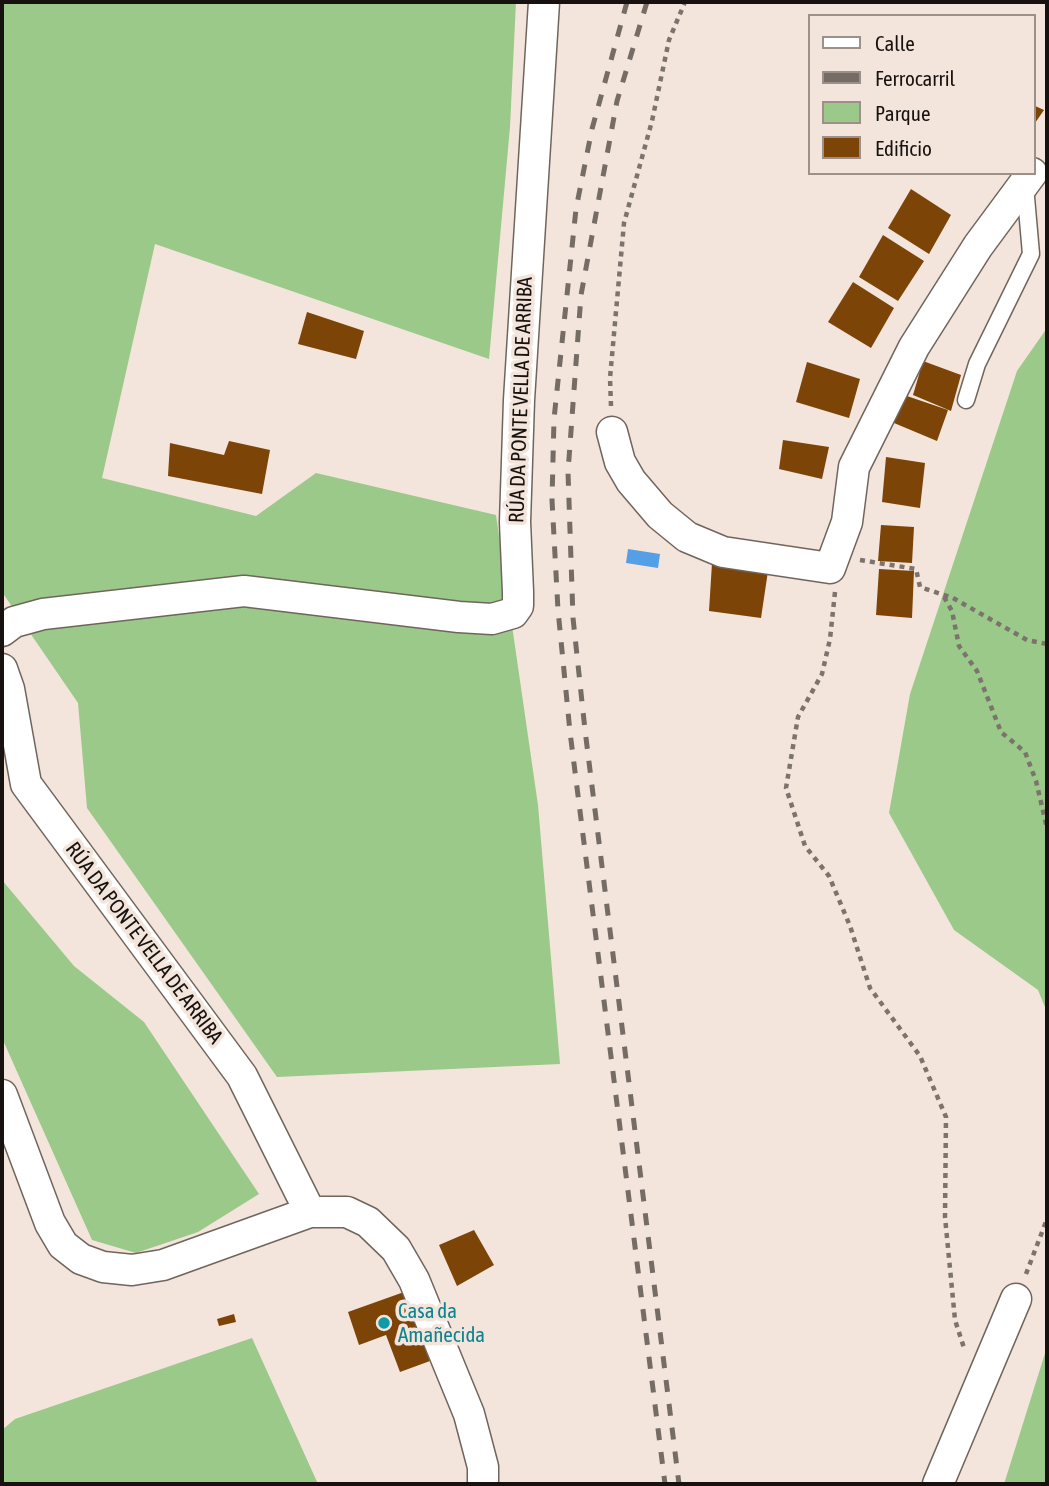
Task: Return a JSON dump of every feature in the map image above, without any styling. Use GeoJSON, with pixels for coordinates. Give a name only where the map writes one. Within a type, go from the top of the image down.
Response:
{"type":"FeatureCollection","features":[{"type":"Feature","properties":{"kind":"street","name":"RÚA DA PONTE VELLA DE ARRIBA"},"geometry":{"type":"LineString","coordinates":[[2,631],[14,622],[43,614],[244,592],[492,620],[513,613],[518,592],[515,522],[519,400],[544,2]]}},
{"type":"Feature","properties":{"kind":"street"},"geometry":{"type":"LineString","coordinates":[[1035,169],[1047,153]]}},
{"type":"Feature","properties":{"kind":"street"},"geometry":{"type":"LineString","coordinates":[[612,432],[620,462],[631,481],[660,515],[687,537],[706,548],[723,552],[832,562],[847,522],[855,467],[914,347],[978,246],[1030,176]]}},
{"type":"Feature","properties":{"kind":"street","name":"RÚA DA PONTE VELLA DE ARRIBA"},"geometry":{"type":"LineString","coordinates":[[2,669],[9,689],[26,784],[242,1076],[310,1212]]}},
{"type":"Feature","properties":{"kind":"street"},"geometry":{"type":"LineString","coordinates":[[2,1095],[56,1234],[63,1245],[81,1259],[103,1267],[132,1270],[163,1265],[310,1212],[347,1212],[368,1222],[396,1249],[414,1280],[469,1414],[482,1466],[483,1484]]}},
{"type":"Feature","properties":{"kind":"street"},"geometry":{"type":"LineString","coordinates":[[938,1484],[1016,1300]]}},
{"type":"Feature","properties":{"kind":"lane"},"geometry":{"type":"LineString","coordinates":[[966,400],[977,364],[1031,254],[1030,176]]}},
{"type":"Feature","properties":{"kind":"path"},"geometry":{"type":"LineString","coordinates":[[612,432],[610,378],[624,223],[652,121],[669,40],[685,2]]}},
{"type":"Feature","properties":{"kind":"path"},"geometry":{"type":"LineString","coordinates":[[986,1367],[970,1360],[962,1346],[955,1320],[945,1216],[946,1116],[920,1056],[870,988],[850,926],[829,876],[805,846],[786,788],[798,718],[822,674],[830,639],[836,580],[832,562],[863,560],[916,569],[920,587],[978,611],[1027,640],[1047,644]]}},
{"type":"Feature","properties":{"kind":"path"},"geometry":{"type":"LineString","coordinates":[[944,597],[952,611],[959,646],[976,671],[1001,732],[1025,752],[1036,781],[1047,828]]}},
{"type":"Feature","properties":{"kind":"path"},"geometry":{"type":"LineString","coordinates":[[1016,1300],[1047,1219]]}},
{"type":"Feature","properties":{"kind":"green space"},"geometry":{"type":"Polygon","coordinates":[[[2,2],[516,2],[510,127],[489,359],[155,244],[102,478],[256,516],[316,473],[496,515],[538,805],[560,1064],[277,1077],[87,808],[78,703],[2,592],[2,2]]]}},
{"type":"Feature","properties":{"kind":"green space"},"geometry":{"type":"Polygon","coordinates":[[[1047,328],[1047,1012],[1038,990],[954,930],[889,813],[910,694],[1017,371],[1047,328]]]}},
{"type":"Feature","properties":{"kind":"green space"},"geometry":{"type":"Polygon","coordinates":[[[2,880],[74,966],[144,1022],[259,1194],[198,1232],[136,1253],[92,1240],[2,1038],[2,880]]]}},
{"type":"Feature","properties":{"kind":"green space"},"geometry":{"type":"Polygon","coordinates":[[[252,1338],[318,1484],[2,1484],[2,1430],[15,1419],[252,1338]]]}},
{"type":"Feature","properties":{"kind":"green space"},"geometry":{"type":"Polygon","coordinates":[[[1047,1347],[1047,1484],[1004,1484],[1047,1347]]]}},
{"type":"Feature","properties":{"kind":"water"},"geometry":{"type":"Polygon","coordinates":[[[628,549],[660,554],[658,568],[626,563],[628,549]]]}},
{"type":"Feature","properties":{"kind":"building"},"geometry":{"type":"Polygon","coordinates":[[[1035,106],[1044,110],[1035,123],[1035,106]]]}},
{"type":"Feature","properties":{"kind":"building"},"geometry":{"type":"Polygon","coordinates":[[[911,189],[951,215],[929,254],[888,228],[911,189]]]}},
{"type":"Feature","properties":{"kind":"building"},"geometry":{"type":"Polygon","coordinates":[[[883,235],[924,261],[898,301],[859,277],[883,235]]]}},
{"type":"Feature","properties":{"kind":"building"},"geometry":{"type":"Polygon","coordinates":[[[853,282],[894,308],[871,348],[828,322],[853,282]]]}},
{"type":"Feature","properties":{"kind":"building"},"geometry":{"type":"Polygon","coordinates":[[[307,312],[364,331],[356,359],[298,344],[307,312]]]}},
{"type":"Feature","properties":{"kind":"building"},"geometry":{"type":"Polygon","coordinates":[[[923,361],[961,375],[951,411],[913,395],[923,361]]]}},
{"type":"Feature","properties":{"kind":"building"},"geometry":{"type":"Polygon","coordinates":[[[807,362],[860,379],[849,418],[796,402],[807,362]]]}},
{"type":"Feature","properties":{"kind":"building"},"geometry":{"type":"Polygon","coordinates":[[[904,395],[948,410],[937,441],[894,423],[904,395]]]}},
{"type":"Feature","properties":{"kind":"building"},"geometry":{"type":"Polygon","coordinates":[[[783,440],[829,447],[822,479],[779,469],[783,440]]]}},
{"type":"Feature","properties":{"kind":"building"},"geometry":{"type":"Polygon","coordinates":[[[229,441],[270,450],[262,494],[168,476],[170,443],[224,455],[229,441]]]}},
{"type":"Feature","properties":{"kind":"building"},"geometry":{"type":"Polygon","coordinates":[[[886,457],[925,463],[920,508],[882,502],[886,457]]]}},
{"type":"Feature","properties":{"kind":"building"},"geometry":{"type":"Polygon","coordinates":[[[881,525],[914,527],[912,563],[878,561],[881,525]]]}},
{"type":"Feature","properties":{"kind":"building"},"geometry":{"type":"Polygon","coordinates":[[[712,563],[768,571],[761,618],[709,611],[712,563]]]}},
{"type":"Feature","properties":{"kind":"building"},"geometry":{"type":"Polygon","coordinates":[[[879,569],[914,571],[912,618],[876,615],[879,569]]]}},
{"type":"Feature","properties":{"kind":"building"},"geometry":{"type":"Polygon","coordinates":[[[474,1230],[494,1265],[457,1286],[439,1245],[474,1230]]]}},
{"type":"Feature","properties":{"kind":"building","name":"Casa da Amañecida"},"geometry":{"type":"Polygon","coordinates":[[[404,1292],[430,1361],[400,1372],[386,1335],[359,1345],[348,1312],[404,1292]]]}},
{"type":"Feature","properties":{"kind":"building"},"geometry":{"type":"Polygon","coordinates":[[[234,1314],[236,1322],[219,1326],[217,1319],[234,1314]]]}},
{"type":"Feature","properties":{"kind":"railway"},"geometry":{"type":"LineString","coordinates":[[627,2],[592,129],[576,209],[554,419],[552,500],[558,610],[570,732],[665,1484]]}},
{"type":"Feature","properties":{"kind":"railway"},"geometry":{"type":"LineString","coordinates":[[647,2],[617,101],[581,295],[568,472],[573,618],[585,730],[679,1484]]}},
{"type":"Feature","properties":{"kind":"place","name":"Casa da Amañecida"},"geometry":{"type":"Point","coordinates":[384,1323]}}]}
